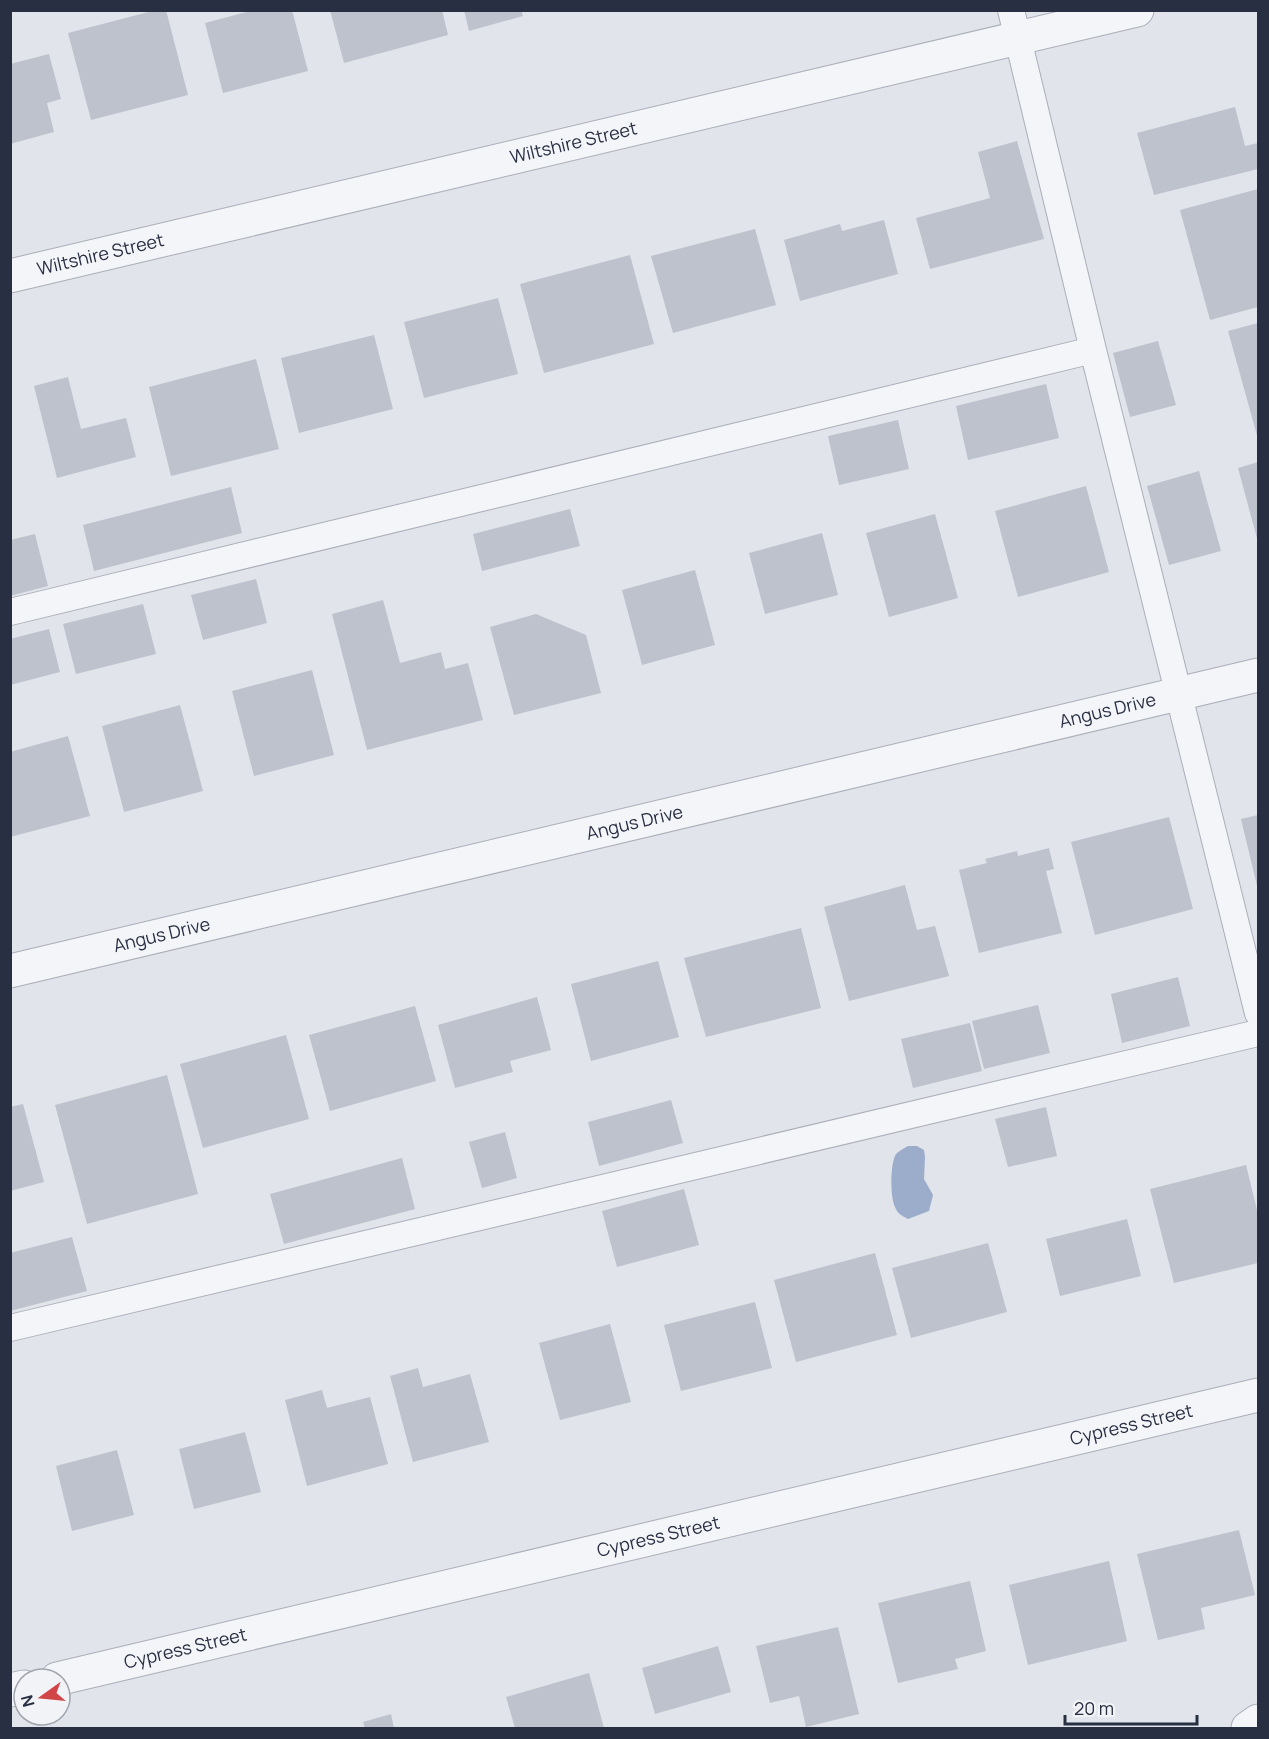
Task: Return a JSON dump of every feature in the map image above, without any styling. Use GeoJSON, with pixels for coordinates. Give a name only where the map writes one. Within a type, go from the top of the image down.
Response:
{"type":"FeatureCollection","features":[{"type":"Feature","properties":{"kind":"street","name":"Wiltshire Street"},"geometry":{"type":"LineString","coordinates":[[10,276],[1015,25],[1137,10]]}},
{"type":"Feature","properties":{"kind":"street","name":"Angus Drive"},"geometry":{"type":"LineString","coordinates":[[10,971],[1258,675]]}},
{"type":"Feature","properties":{"kind":"street","name":"Cypress Street"},"geometry":{"type":"LineString","coordinates":[[72,1675],[1258,1395]]}},
{"type":"Feature","properties":{"kind":"street"},"geometry":{"type":"LineString","coordinates":[[1248,1728],[1258,1721]]}},
{"type":"Feature","properties":{"kind":"lane"},"geometry":{"type":"LineString","coordinates":[[1015,25],[1093,350],[1258,1013]]}},
{"type":"Feature","properties":{"kind":"lane"},"geometry":{"type":"LineString","coordinates":[[10,612],[1093,350]]}},
{"type":"Feature","properties":{"kind":"lane"},"geometry":{"type":"LineString","coordinates":[[10,1328],[1258,1033]]}},
{"type":"Feature","properties":{"kind":"water"},"geometry":{"type":"Polygon","coordinates":[[[908,1146],[917,1146],[924,1150],[924,1179],[933,1195],[929,1211],[908,1219],[896,1209],[891,1180],[896,1154],[908,1146]]]}},
{"type":"Feature","properties":{"kind":"building"},"geometry":{"type":"Polygon","coordinates":[[[156,10],[166,10],[188,95],[91,120],[68,33],[156,10]]]}},
{"type":"Feature","properties":{"kind":"building"},"geometry":{"type":"Polygon","coordinates":[[[254,10],[292,10],[308,71],[223,93],[205,23],[254,10]]]}},
{"type":"Feature","properties":{"kind":"building"},"geometry":{"type":"Polygon","coordinates":[[[330,10],[442,10],[448,35],[344,63],[330,10]]]}},
{"type":"Feature","properties":{"kind":"building"},"geometry":{"type":"Polygon","coordinates":[[[464,10],[521,10],[523,16],[469,31],[464,10]]]}},
{"type":"Feature","properties":{"kind":"building"},"geometry":{"type":"Polygon","coordinates":[[[49,54],[61,99],[47,103],[54,132],[10,144],[10,64],[49,54]]]}},
{"type":"Feature","properties":{"kind":"building"},"geometry":{"type":"Polygon","coordinates":[[[1235,107],[1245,146],[1258,143],[1258,169],[1154,195],[1137,133],[1235,107]]]}},
{"type":"Feature","properties":{"kind":"building"},"geometry":{"type":"Polygon","coordinates":[[[1017,141],[1044,239],[930,269],[916,218],[990,198],[978,152],[1017,141]]]}},
{"type":"Feature","properties":{"kind":"building"},"geometry":{"type":"Polygon","coordinates":[[[1258,189],[1258,307],[1210,320],[1180,210],[1258,189]]]}},
{"type":"Feature","properties":{"kind":"building"},"geometry":{"type":"Polygon","coordinates":[[[884,220],[898,274],[800,301],[784,240],[840,224],[842,231],[884,220]]]}},
{"type":"Feature","properties":{"kind":"building"},"geometry":{"type":"Polygon","coordinates":[[[755,229],[776,305],[673,333],[651,256],[755,229]]]}},
{"type":"Feature","properties":{"kind":"building"},"geometry":{"type":"Polygon","coordinates":[[[630,255],[654,344],[544,373],[520,284],[630,255]]]}},
{"type":"Feature","properties":{"kind":"building"},"geometry":{"type":"Polygon","coordinates":[[[498,298],[518,374],[424,398],[404,322],[498,298]]]}},
{"type":"Feature","properties":{"kind":"building"},"geometry":{"type":"Polygon","coordinates":[[[1258,323],[1258,439],[1228,331],[1258,323]]]}},
{"type":"Feature","properties":{"kind":"building"},"geometry":{"type":"Polygon","coordinates":[[[374,335],[393,409],[299,433],[281,358],[374,335]]]}},
{"type":"Feature","properties":{"kind":"building"},"geometry":{"type":"Polygon","coordinates":[[[1158,341],[1176,405],[1130,417],[1113,353],[1158,341]]]}},
{"type":"Feature","properties":{"kind":"building"},"geometry":{"type":"Polygon","coordinates":[[[256,359],[279,449],[171,476],[149,387],[256,359]]]}},
{"type":"Feature","properties":{"kind":"building"},"geometry":{"type":"Polygon","coordinates":[[[68,377],[81,429],[126,418],[136,457],[57,478],[34,386],[68,377]]]}},
{"type":"Feature","properties":{"kind":"building"},"geometry":{"type":"Polygon","coordinates":[[[1046,384],[1059,438],[968,460],[956,406],[1046,384]]]}},
{"type":"Feature","properties":{"kind":"building"},"geometry":{"type":"Polygon","coordinates":[[[898,420],[909,469],[839,485],[828,436],[898,420]]]}},
{"type":"Feature","properties":{"kind":"building"},"geometry":{"type":"Polygon","coordinates":[[[1258,462],[1258,542],[1238,468],[1258,462]]]}},
{"type":"Feature","properties":{"kind":"building"},"geometry":{"type":"Polygon","coordinates":[[[1199,471],[1221,551],[1169,565],[1147,486],[1199,471]]]}},
{"type":"Feature","properties":{"kind":"building"},"geometry":{"type":"Polygon","coordinates":[[[1086,486],[1109,572],[1018,597],[995,511],[1086,486]]]}},
{"type":"Feature","properties":{"kind":"building"},"geometry":{"type":"Polygon","coordinates":[[[231,487],[242,533],[94,571],[83,525],[231,487]]]}},
{"type":"Feature","properties":{"kind":"building"},"geometry":{"type":"Polygon","coordinates":[[[570,509],[580,546],[482,571],[473,534],[570,509]]]}},
{"type":"Feature","properties":{"kind":"building"},"geometry":{"type":"Polygon","coordinates":[[[935,514],[958,598],[889,617],[866,533],[935,514]]]}},
{"type":"Feature","properties":{"kind":"building"},"geometry":{"type":"Polygon","coordinates":[[[822,533],[838,595],[765,614],[749,553],[822,533]]]}},
{"type":"Feature","properties":{"kind":"building"},"geometry":{"type":"Polygon","coordinates":[[[35,534],[48,586],[10,596],[10,540],[35,534]]]}},
{"type":"Feature","properties":{"kind":"building"},"geometry":{"type":"Polygon","coordinates":[[[695,570],[715,645],[642,665],[622,590],[695,570]]]}},
{"type":"Feature","properties":{"kind":"building"},"geometry":{"type":"Polygon","coordinates":[[[256,579],[267,623],[203,640],[191,595],[256,579]]]}},
{"type":"Feature","properties":{"kind":"building"},"geometry":{"type":"Polygon","coordinates":[[[383,600],[400,663],[441,652],[445,669],[468,663],[483,720],[367,750],[332,614],[383,600]]]}},
{"type":"Feature","properties":{"kind":"building"},"geometry":{"type":"Polygon","coordinates":[[[143,604],[156,654],[76,674],[63,624],[143,604]]]}},
{"type":"Feature","properties":{"kind":"building"},"geometry":{"type":"Polygon","coordinates":[[[536,614],[586,635],[601,693],[514,715],[490,627],[536,614]]]}},
{"type":"Feature","properties":{"kind":"building"},"geometry":{"type":"Polygon","coordinates":[[[49,629],[60,672],[10,685],[10,639],[49,629]]]}},
{"type":"Feature","properties":{"kind":"building"},"geometry":{"type":"Polygon","coordinates":[[[312,670],[334,755],[254,776],[232,691],[312,670]]]}},
{"type":"Feature","properties":{"kind":"building"},"geometry":{"type":"Polygon","coordinates":[[[180,705],[203,791],[124,812],[102,726],[180,705]]]}},
{"type":"Feature","properties":{"kind":"building"},"geometry":{"type":"Polygon","coordinates":[[[68,736],[90,816],[10,837],[10,752],[68,736]]]}},
{"type":"Feature","properties":{"kind":"building"},"geometry":{"type":"Polygon","coordinates":[[[1258,815],[1258,890],[1241,819],[1258,815]]]}},
{"type":"Feature","properties":{"kind":"building"},"geometry":{"type":"Polygon","coordinates":[[[1169,817],[1193,909],[1095,935],[1071,842],[1169,817]]]}},
{"type":"Feature","properties":{"kind":"building"},"geometry":{"type":"Polygon","coordinates":[[[1049,848],[1054,869],[1046,871],[1062,933],[979,953],[959,870],[987,863],[985,859],[1017,851],[1018,856],[1049,848]]]}},
{"type":"Feature","properties":{"kind":"building"},"geometry":{"type":"Polygon","coordinates":[[[905,885],[917,930],[935,926],[949,976],[849,1001],[824,907],[905,885]]]}},
{"type":"Feature","properties":{"kind":"building"},"geometry":{"type":"Polygon","coordinates":[[[801,928],[821,1008],[706,1037],[684,958],[801,928]]]}},
{"type":"Feature","properties":{"kind":"building"},"geometry":{"type":"Polygon","coordinates":[[[658,961],[679,1037],[591,1061],[571,984],[658,961]]]}},
{"type":"Feature","properties":{"kind":"building"},"geometry":{"type":"Polygon","coordinates":[[[1178,977],[1190,1026],[1122,1043],[1111,994],[1178,977]]]}},
{"type":"Feature","properties":{"kind":"building"},"geometry":{"type":"Polygon","coordinates":[[[537,997],[551,1050],[510,1061],[513,1072],[455,1088],[438,1025],[537,997]]]}},
{"type":"Feature","properties":{"kind":"building"},"geometry":{"type":"Polygon","coordinates":[[[1038,1005],[1050,1053],[984,1069],[972,1021],[1038,1005]]]}},
{"type":"Feature","properties":{"kind":"building"},"geometry":{"type":"Polygon","coordinates":[[[415,1006],[436,1081],[330,1111],[309,1035],[415,1006]]]}},
{"type":"Feature","properties":{"kind":"building"},"geometry":{"type":"Polygon","coordinates":[[[970,1023],[982,1071],[913,1088],[901,1039],[970,1023]]]}},
{"type":"Feature","properties":{"kind":"building"},"geometry":{"type":"Polygon","coordinates":[[[286,1035],[309,1119],[203,1148],[180,1064],[286,1035]]]}},
{"type":"Feature","properties":{"kind":"building"},"geometry":{"type":"Polygon","coordinates":[[[167,1075],[198,1194],[87,1224],[55,1105],[167,1075]]]}},
{"type":"Feature","properties":{"kind":"building"},"geometry":{"type":"Polygon","coordinates":[[[671,1100],[683,1143],[599,1166],[588,1122],[671,1100]]]}},
{"type":"Feature","properties":{"kind":"building"},"geometry":{"type":"Polygon","coordinates":[[[23,1104],[44,1182],[10,1191],[10,1107],[23,1104]]]}},
{"type":"Feature","properties":{"kind":"building"},"geometry":{"type":"Polygon","coordinates":[[[1046,1107],[1057,1156],[1008,1167],[995,1119],[1046,1107]]]}},
{"type":"Feature","properties":{"kind":"building"},"geometry":{"type":"Polygon","coordinates":[[[505,1132],[517,1178],[482,1188],[469,1142],[505,1132]]]}},
{"type":"Feature","properties":{"kind":"building"},"geometry":{"type":"Polygon","coordinates":[[[402,1158],[415,1209],[284,1244],[270,1194],[402,1158]]]}},
{"type":"Feature","properties":{"kind":"building"},"geometry":{"type":"Polygon","coordinates":[[[1246,1165],[1258,1214],[1258,1263],[1174,1283],[1150,1189],[1246,1165]]]}},
{"type":"Feature","properties":{"kind":"building"},"geometry":{"type":"Polygon","coordinates":[[[684,1189],[699,1245],[617,1267],[602,1211],[684,1189]]]}},
{"type":"Feature","properties":{"kind":"building"},"geometry":{"type":"Polygon","coordinates":[[[1127,1219],[1141,1276],[1060,1296],[1046,1239],[1127,1219]]]}},
{"type":"Feature","properties":{"kind":"building"},"geometry":{"type":"Polygon","coordinates":[[[72,1237],[87,1291],[10,1311],[10,1253],[72,1237]]]}},
{"type":"Feature","properties":{"kind":"building"},"geometry":{"type":"Polygon","coordinates":[[[988,1243],[1007,1312],[911,1338],[892,1268],[988,1243]]]}},
{"type":"Feature","properties":{"kind":"building"},"geometry":{"type":"Polygon","coordinates":[[[875,1253],[897,1335],[796,1362],[774,1280],[875,1253]]]}},
{"type":"Feature","properties":{"kind":"building"},"geometry":{"type":"Polygon","coordinates":[[[755,1302],[772,1368],[681,1391],[664,1325],[755,1302]]]}},
{"type":"Feature","properties":{"kind":"building"},"geometry":{"type":"Polygon","coordinates":[[[610,1324],[631,1402],[560,1420],[539,1343],[610,1324]]]}},
{"type":"Feature","properties":{"kind":"building"},"geometry":{"type":"Polygon","coordinates":[[[418,1368],[423,1387],[470,1374],[489,1442],[413,1462],[390,1376],[418,1368]]]}},
{"type":"Feature","properties":{"kind":"building"},"geometry":{"type":"Polygon","coordinates":[[[322,1390],[327,1408],[370,1397],[388,1464],[307,1486],[285,1400],[322,1390]]]}},
{"type":"Feature","properties":{"kind":"building"},"geometry":{"type":"Polygon","coordinates":[[[245,1432],[261,1492],[194,1509],[179,1449],[245,1432]]]}},
{"type":"Feature","properties":{"kind":"building"},"geometry":{"type":"Polygon","coordinates":[[[117,1450],[134,1515],[72,1531],[56,1466],[117,1450]]]}},
{"type":"Feature","properties":{"kind":"building"},"geometry":{"type":"Polygon","coordinates":[[[1239,1530],[1255,1595],[1201,1608],[1205,1629],[1158,1640],[1137,1554],[1239,1530]]]}},
{"type":"Feature","properties":{"kind":"building"},"geometry":{"type":"Polygon","coordinates":[[[1109,1561],[1127,1641],[1028,1665],[1009,1585],[1109,1561]]]}},
{"type":"Feature","properties":{"kind":"building"},"geometry":{"type":"Polygon","coordinates":[[[970,1581],[986,1651],[955,1659],[958,1669],[898,1683],[878,1603],[970,1581]]]}},
{"type":"Feature","properties":{"kind":"building"},"geometry":{"type":"Polygon","coordinates":[[[838,1627],[859,1714],[806,1727],[799,1696],[770,1703],[756,1646],[838,1627]]]}},
{"type":"Feature","properties":{"kind":"building"},"geometry":{"type":"Polygon","coordinates":[[[718,1646],[731,1692],[655,1714],[642,1668],[718,1646]]]}},
{"type":"Feature","properties":{"kind":"building"},"geometry":{"type":"Polygon","coordinates":[[[589,1673],[604,1728],[515,1728],[506,1697],[589,1673]]]}},
{"type":"Feature","properties":{"kind":"building"},"geometry":{"type":"Polygon","coordinates":[[[391,1714],[394,1728],[365,1728],[363,1722],[391,1714]]]}}]}
